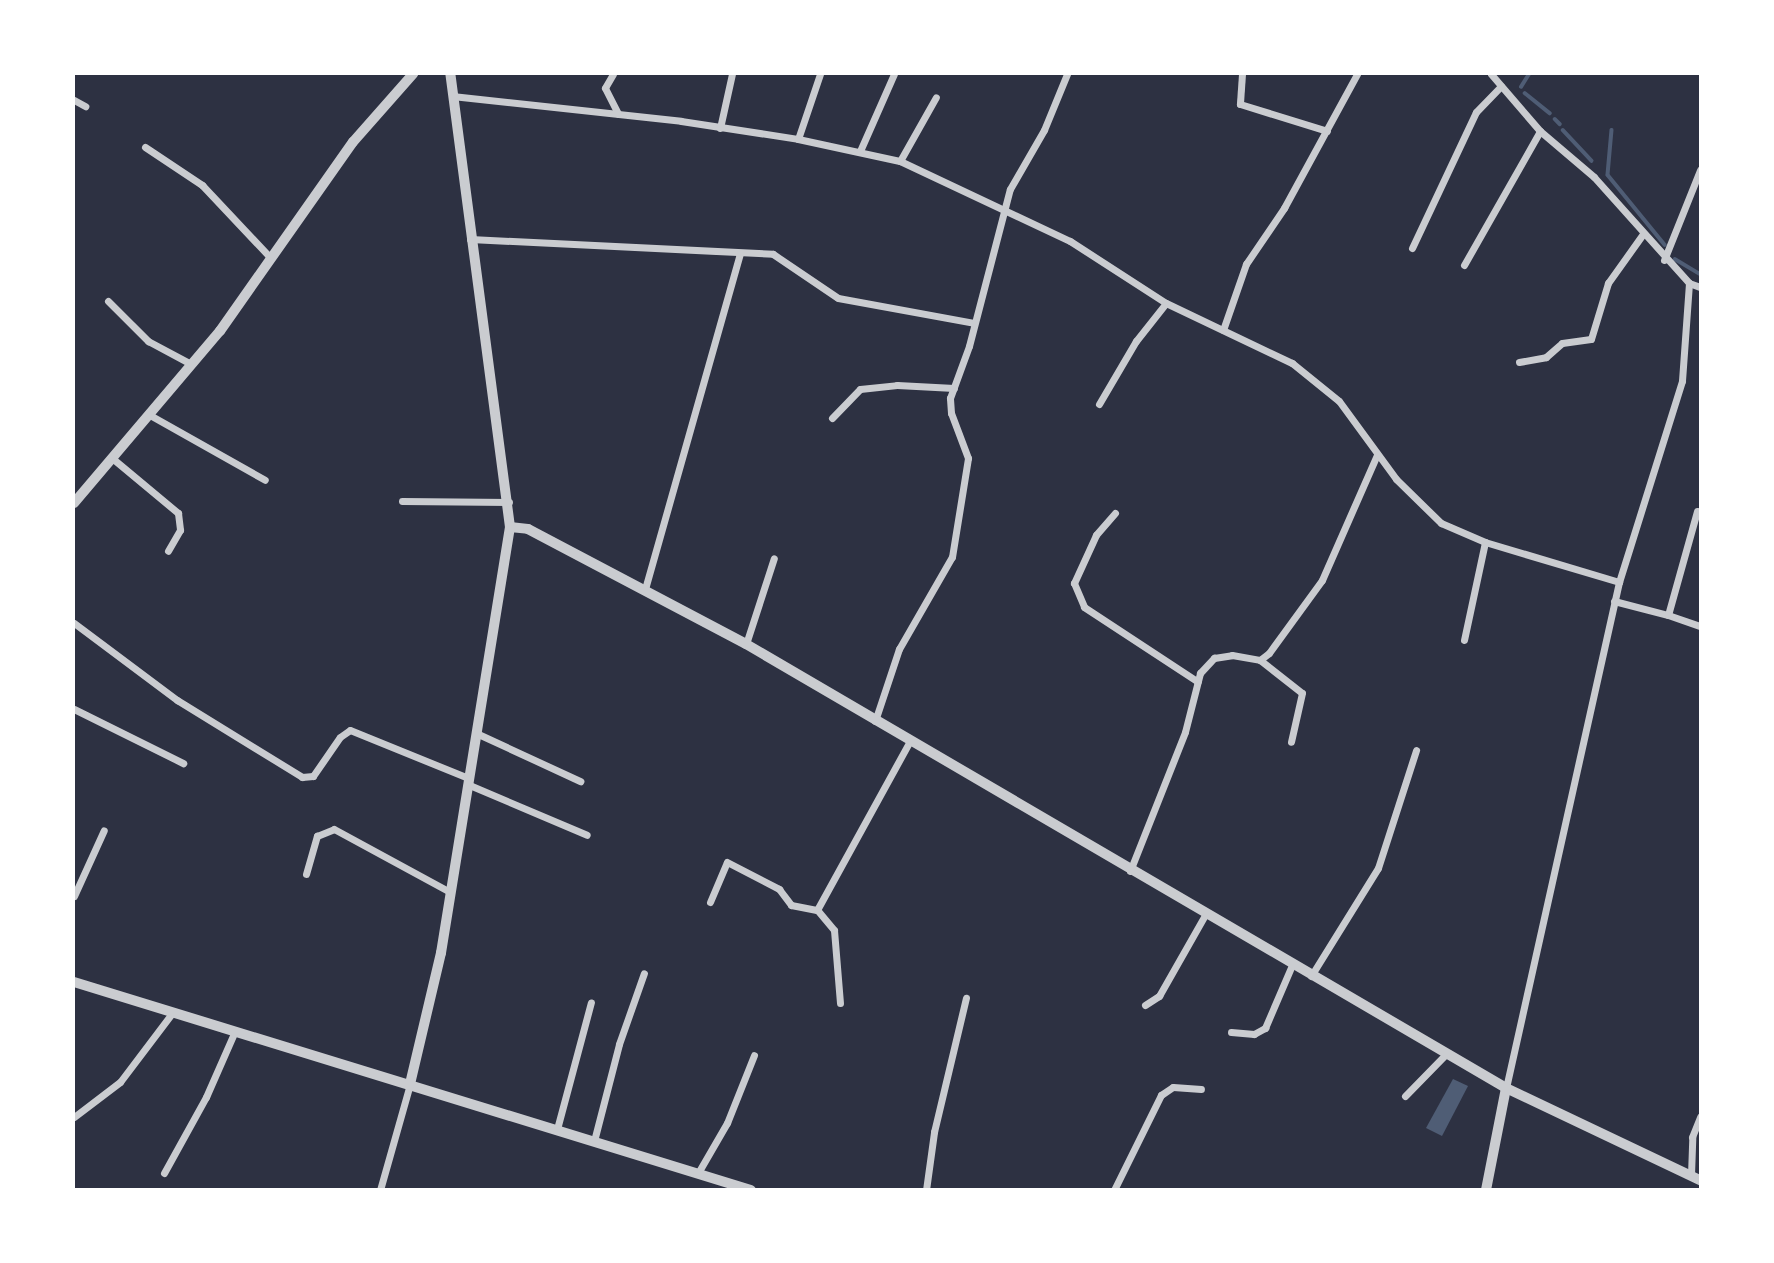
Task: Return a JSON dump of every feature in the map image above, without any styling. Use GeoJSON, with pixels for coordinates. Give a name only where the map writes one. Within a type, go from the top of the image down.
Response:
{"type":"FeatureCollection","features":[{"type":"Feature","properties":{"kind":"street"},"geometry":{"type":"LineString","coordinates":[[74,503],[220,331],[269,256],[353,142],[413,74]]}},
{"type":"Feature","properties":{"kind":"street"},"geometry":{"type":"LineString","coordinates":[[380,1189],[428,1024],[510,527],[510,502],[470,239],[450,74]]}},
{"type":"Feature","properties":{"kind":"street"},"geometry":{"type":"LineString","coordinates":[[613,74],[605,88],[618,114]]}},
{"type":"Feature","properties":{"kind":"street"},"geometry":{"type":"LineString","coordinates":[[720,128],[732,74]]}},
{"type":"Feature","properties":{"kind":"street"},"geometry":{"type":"LineString","coordinates":[[798,139],[820,74]]}},
{"type":"Feature","properties":{"kind":"street"},"geometry":{"type":"LineString","coordinates":[[860,151],[894,74]]}},
{"type":"Feature","properties":{"kind":"street"},"geometry":{"type":"LineString","coordinates":[[875,721],[899,649],[952,557],[968,468],[965,445],[951,413],[954,387],[1005,209],[1067,74]]}},
{"type":"Feature","properties":{"kind":"street"},"geometry":{"type":"LineString","coordinates":[[1242,74],[1240,104],[1327,131]]}},
{"type":"Feature","properties":{"kind":"street"},"geometry":{"type":"LineString","coordinates":[[1223,330],[1247,264],[1327,131],[1357,74]]}},
{"type":"Feature","properties":{"kind":"street"},"geometry":{"type":"LineString","coordinates":[[1491,74],[1540,131],[1594,177],[1664,260],[1689,282],[1700,287]]}},
{"type":"Feature","properties":{"kind":"street"},"geometry":{"type":"LineString","coordinates":[[1412,248],[1476,112],[1501,86]]}},
{"type":"Feature","properties":{"kind":"street"},"geometry":{"type":"LineString","coordinates":[[452,96],[618,114],[798,139],[900,161],[1070,241],[1166,303],[1266,348],[1323,386],[1426,512],[1453,530],[1619,582]]}},
{"type":"Feature","properties":{"kind":"street"},"geometry":{"type":"LineString","coordinates":[[900,161],[936,97]]}},
{"type":"Feature","properties":{"kind":"street"},"geometry":{"type":"LineString","coordinates":[[74,100],[85,106]]}},
{"type":"Feature","properties":{"kind":"street"},"geometry":{"type":"LineString","coordinates":[[1465,265],[1540,131]]}},
{"type":"Feature","properties":{"kind":"street"},"geometry":{"type":"LineString","coordinates":[[145,147],[202,185],[269,256]]}},
{"type":"Feature","properties":{"kind":"street"},"geometry":{"type":"LineString","coordinates":[[1664,260],[1700,170]]}},
{"type":"Feature","properties":{"kind":"street"},"geometry":{"type":"LineString","coordinates":[[1519,362],[1546,357],[1562,343],[1591,339],[1608,284],[1643,234]]}},
{"type":"Feature","properties":{"kind":"street"},"geometry":{"type":"LineString","coordinates":[[470,239],[773,254],[838,298],[974,323]]}},
{"type":"Feature","properties":{"kind":"street"},"geometry":{"type":"LineString","coordinates":[[645,589],[740,253]]}},
{"type":"Feature","properties":{"kind":"street"},"geometry":{"type":"LineString","coordinates":[[1486,1189],[1614,601],[1682,381],[1689,282]]}},
{"type":"Feature","properties":{"kind":"street"},"geometry":{"type":"LineString","coordinates":[[108,301],[148,341],[191,364]]}},
{"type":"Feature","properties":{"kind":"street"},"geometry":{"type":"LineString","coordinates":[[1099,404],[1136,341],[1166,303]]}},
{"type":"Feature","properties":{"kind":"street"},"geometry":{"type":"LineString","coordinates":[[832,418],[860,390],[897,385],[954,387]]}},
{"type":"Feature","properties":{"kind":"street"},"geometry":{"type":"LineString","coordinates":[[148,414],[265,480]]}},
{"type":"Feature","properties":{"kind":"street"},"geometry":{"type":"LineString","coordinates":[[1260,660],[1322,580],[1377,455]]}},
{"type":"Feature","properties":{"kind":"street"},"geometry":{"type":"LineString","coordinates":[[112,458],[178,513],[180,530],[167,551]]}},
{"type":"Feature","properties":{"kind":"street"},"geometry":{"type":"LineString","coordinates":[[402,501],[510,502]]}},
{"type":"Feature","properties":{"kind":"street"},"geometry":{"type":"LineString","coordinates":[[1668,615],[1697,511]]}},
{"type":"Feature","properties":{"kind":"street"},"geometry":{"type":"LineString","coordinates":[[1115,513],[1096,535],[1074,583],[1084,607],[1198,682]]}},
{"type":"Feature","properties":{"kind":"street"},"geometry":{"type":"LineString","coordinates":[[510,527],[528,529],[746,644],[1129,872],[1506,1088],[1695,1178],[1692,1137],[1700,1116]]}},
{"type":"Feature","properties":{"kind":"street"},"geometry":{"type":"LineString","coordinates":[[1464,640],[1485,542]]}},
{"type":"Feature","properties":{"kind":"street"},"geometry":{"type":"LineString","coordinates":[[746,644],[774,558]]}},
{"type":"Feature","properties":{"kind":"street"},"geometry":{"type":"LineString","coordinates":[[1614,601],[1700,626]]}},
{"type":"Feature","properties":{"kind":"street"},"geometry":{"type":"LineString","coordinates":[[74,623],[177,700],[302,777],[313,776],[340,737],[350,730],[587,835]]}},
{"type":"Feature","properties":{"kind":"street"},"geometry":{"type":"LineString","coordinates":[[1129,872],[1185,732],[1205,665],[1214,658],[1232,655],[1260,660],[1302,693],[1291,742]]}},
{"type":"Feature","properties":{"kind":"street"},"geometry":{"type":"LineString","coordinates":[[74,709],[183,763]]}},
{"type":"Feature","properties":{"kind":"street"},"geometry":{"type":"LineString","coordinates":[[476,733],[580,781]]}},
{"type":"Feature","properties":{"kind":"street"},"geometry":{"type":"LineString","coordinates":[[817,910],[910,741]]}},
{"type":"Feature","properties":{"kind":"street"},"geometry":{"type":"LineString","coordinates":[[1311,976],[1378,868],[1416,750]]}},
{"type":"Feature","properties":{"kind":"street"},"geometry":{"type":"LineString","coordinates":[[306,874],[317,836],[334,829],[450,892]]}},
{"type":"Feature","properties":{"kind":"street"},"geometry":{"type":"LineString","coordinates":[[74,896],[104,830]]}},
{"type":"Feature","properties":{"kind":"street"},"geometry":{"type":"LineString","coordinates":[[710,902],[727,862],[779,889],[791,905],[817,910],[834,930],[840,1003]]}},
{"type":"Feature","properties":{"kind":"street"},"geometry":{"type":"LineString","coordinates":[[1145,1005],[1159,996],[1205,915]]}},
{"type":"Feature","properties":{"kind":"street"},"geometry":{"type":"LineString","coordinates":[[1231,1032],[1255,1034],[1265,1028],[1292,965]]}},
{"type":"Feature","properties":{"kind":"street"},"geometry":{"type":"LineString","coordinates":[[594,1141],[619,1044],[645,973]]}},
{"type":"Feature","properties":{"kind":"street"},"geometry":{"type":"LineString","coordinates":[[74,982],[751,1189]]}},
{"type":"Feature","properties":{"kind":"street"},"geometry":{"type":"LineString","coordinates":[[926,1189],[934,1132],[967,998]]}},
{"type":"Feature","properties":{"kind":"street"},"geometry":{"type":"LineString","coordinates":[[557,1129],[591,1002]]}},
{"type":"Feature","properties":{"kind":"street"},"geometry":{"type":"LineString","coordinates":[[74,1117],[120,1082],[173,1012]]}},
{"type":"Feature","properties":{"kind":"street"},"geometry":{"type":"LineString","coordinates":[[164,1173],[206,1097],[235,1031]]}},
{"type":"Feature","properties":{"kind":"street"},"geometry":{"type":"LineString","coordinates":[[1405,1096],[1446,1054]]}},
{"type":"Feature","properties":{"kind":"street"},"geometry":{"type":"LineString","coordinates":[[698,1173],[727,1123],[754,1055]]}},
{"type":"Feature","properties":{"kind":"street"},"geometry":{"type":"LineString","coordinates":[[1114,1189],[1161,1095],[1173,1087],[1201,1089]]}},
{"type":"Feature","properties":{"kind":"water"},"geometry":{"type":"Polygon","coordinates":[[[1453,1079],[1468,1086],[1442,1136],[1426,1128],[1453,1079]]]}},
{"type":"Feature","properties":{"kind":"waterway"},"geometry":{"type":"LineString","coordinates":[[1521,87],[1529,74]]}},
{"type":"Feature","properties":{"kind":"waterway"},"geometry":{"type":"LineString","coordinates":[[1525,93],[1550,113]]}},
{"type":"Feature","properties":{"kind":"waterway"},"geometry":{"type":"LineString","coordinates":[[1555,119],[1560,124]]}},
{"type":"Feature","properties":{"kind":"waterway"},"geometry":{"type":"LineString","coordinates":[[1563,130],[1592,161]]}},
{"type":"Feature","properties":{"kind":"waterway"},"geometry":{"type":"LineString","coordinates":[[1612,130],[1608,175],[1665,245]]}},
{"type":"Feature","properties":{"kind":"waterway"},"geometry":{"type":"LineString","coordinates":[[1675,259],[1700,274]]}}]}
